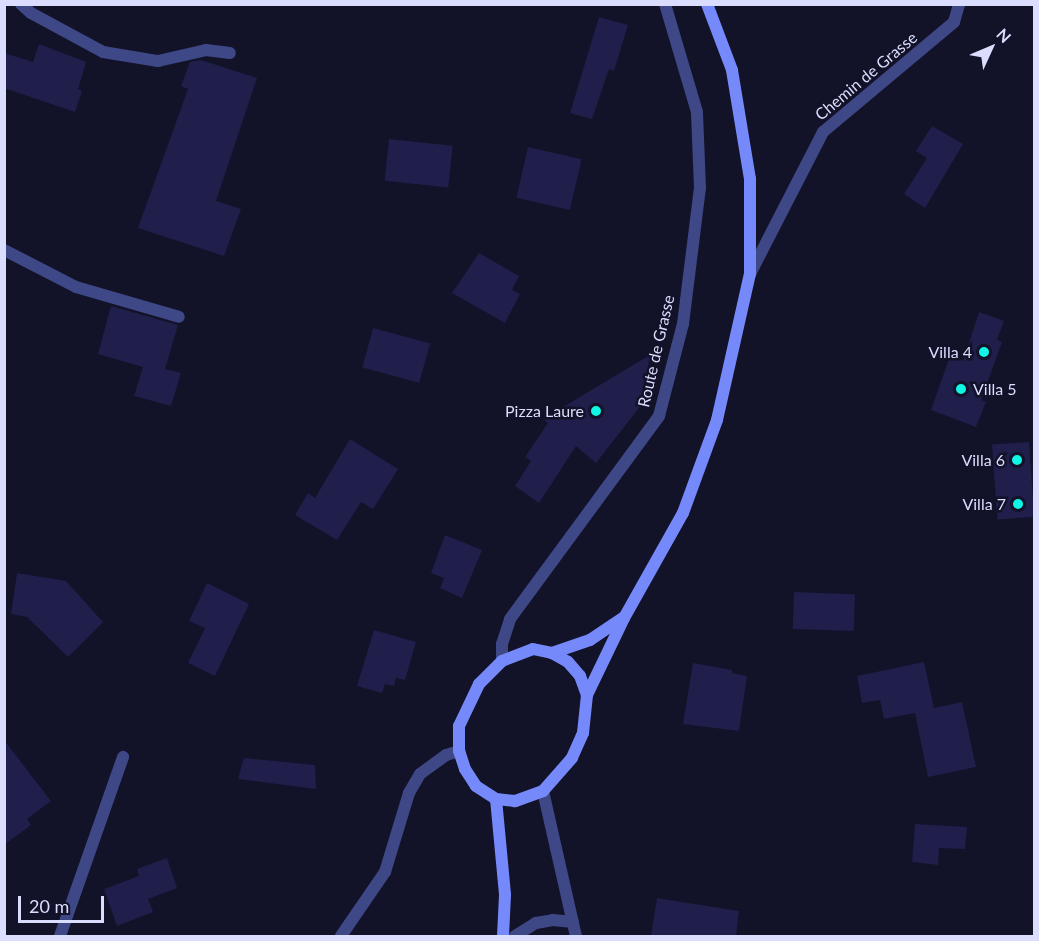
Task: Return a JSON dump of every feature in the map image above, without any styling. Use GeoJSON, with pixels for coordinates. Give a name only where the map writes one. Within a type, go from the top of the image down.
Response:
{"type":"FeatureCollection","features":[{"type":"Feature","properties":{"kind":"main road"},"geometry":{"type":"LineString","coordinates":[[587,694],[580,676],[568,662],[552,653],[533,649],[502,661],[479,684],[465,708],[459,726],[459,751],[465,769],[476,786],[496,800],[515,801],[543,791],[572,758],[583,733],[587,694],[624,618],[683,513],[717,420],[750,274],[750,179],[732,70],[707,4]]}},
{"type":"Feature","properties":{"kind":"main road"},"geometry":{"type":"LineString","coordinates":[[552,653],[590,640],[624,618]]}},
{"type":"Feature","properties":{"kind":"main road"},"geometry":{"type":"LineString","coordinates":[[496,800],[505,895],[503,936]]}},
{"type":"Feature","properties":{"kind":"street"},"geometry":{"type":"LineString","coordinates":[[21,4],[31,13],[103,52],[158,61],[206,50],[230,53]]}},
{"type":"Feature","properties":{"kind":"street","name":"Route de Grasse"},"geometry":{"type":"LineString","coordinates":[[502,661],[502,644],[510,619],[659,416],[682,324],[700,188],[697,112],[665,4]]}},
{"type":"Feature","properties":{"kind":"street","name":"Chemin de Grasse"},"geometry":{"type":"LineString","coordinates":[[750,274],[823,132],[954,22],[958,4]]}},
{"type":"Feature","properties":{"kind":"street"},"geometry":{"type":"LineString","coordinates":[[4,250],[76,287],[179,317]]}},
{"type":"Feature","properties":{"kind":"street"},"geometry":{"type":"LineString","coordinates":[[341,936],[385,872],[409,793],[420,774],[446,754],[459,751]]}},
{"type":"Feature","properties":{"kind":"street"},"geometry":{"type":"LineString","coordinates":[[60,936],[123,757]]}},
{"type":"Feature","properties":{"kind":"street"},"geometry":{"type":"LineString","coordinates":[[543,791],[576,936]]}},
{"type":"Feature","properties":{"kind":"street"},"geometry":{"type":"LineString","coordinates":[[515,936],[536,923],[553,920],[573,922]]}},
{"type":"Feature","properties":{"kind":"building"},"geometry":{"type":"Polygon","coordinates":[[[599,17],[628,25],[614,71],[609,69],[592,119],[570,113],[599,17]]]}},
{"type":"Feature","properties":{"kind":"building"},"geometry":{"type":"Polygon","coordinates":[[[39,44],[86,62],[78,89],[82,91],[75,112],[4,88],[4,53],[33,62],[39,44]]]}},
{"type":"Feature","properties":{"kind":"building"},"geometry":{"type":"Polygon","coordinates":[[[201,60],[257,78],[216,201],[241,209],[224,256],[138,228],[188,89],[181,86],[190,62],[201,60]]]}},
{"type":"Feature","properties":{"kind":"building"},"geometry":{"type":"Polygon","coordinates":[[[932,126],[963,144],[925,208],[904,194],[927,158],[916,151],[932,126]]]}},
{"type":"Feature","properties":{"kind":"building"},"geometry":{"type":"Polygon","coordinates":[[[389,139],[453,146],[448,187],[385,181],[389,139]]]}},
{"type":"Feature","properties":{"kind":"building"},"geometry":{"type":"Polygon","coordinates":[[[528,147],[582,159],[570,210],[516,198],[528,147]]]}},
{"type":"Feature","properties":{"kind":"building"},"geometry":{"type":"Polygon","coordinates":[[[479,253],[519,276],[512,290],[520,294],[505,323],[452,293],[479,253]]]}},
{"type":"Feature","properties":{"kind":"building"},"geometry":{"type":"Polygon","coordinates":[[[111,306],[178,325],[165,369],[181,373],[171,406],[134,396],[143,367],[98,354],[111,306]]]}},
{"type":"Feature","properties":{"kind":"building"},"geometry":{"type":"Polygon","coordinates":[[[979,312],[1004,321],[997,340],[1002,342],[981,400],[986,402],[976,427],[931,410],[950,356],[963,361],[979,312]]]}},
{"type":"Feature","properties":{"kind":"building"},"geometry":{"type":"Polygon","coordinates":[[[373,328],[430,343],[419,383],[362,368],[373,328]]]}},
{"type":"Feature","properties":{"kind":"building","name":"Pizza Laure"},"geometry":{"type":"Polygon","coordinates":[[[650,355],[642,404],[596,463],[576,446],[539,503],[515,486],[531,461],[525,457],[548,423],[543,419],[650,355]]]}},
{"type":"Feature","properties":{"kind":"building"},"geometry":{"type":"Polygon","coordinates":[[[350,439],[398,469],[373,509],[361,502],[337,540],[295,515],[308,493],[315,498],[350,439]]]}},
{"type":"Feature","properties":{"kind":"building"},"geometry":{"type":"Polygon","coordinates":[[[1029,442],[1034,517],[997,519],[992,445],[1029,442]]]}},
{"type":"Feature","properties":{"kind":"building"},"geometry":{"type":"Polygon","coordinates":[[[445,535],[482,550],[462,598],[440,588],[444,578],[431,573],[445,535]]]}},
{"type":"Feature","properties":{"kind":"building"},"geometry":{"type":"Polygon","coordinates":[[[17,573],[66,581],[103,622],[68,657],[27,617],[11,614],[17,573]]]}},
{"type":"Feature","properties":{"kind":"building"},"geometry":{"type":"Polygon","coordinates":[[[207,583],[249,604],[215,676],[188,663],[205,628],[189,621],[207,583]]]}},
{"type":"Feature","properties":{"kind":"building"},"geometry":{"type":"Polygon","coordinates":[[[794,592],[855,594],[854,631],[793,629],[794,592]]]}},
{"type":"Feature","properties":{"kind":"building"},"geometry":{"type":"Polygon","coordinates":[[[374,630],[416,642],[405,680],[396,678],[394,686],[385,684],[382,693],[357,686],[374,630]]]}},
{"type":"Feature","properties":{"kind":"building"},"geometry":{"type":"Polygon","coordinates":[[[924,662],[934,708],[962,702],[976,767],[928,777],[915,713],[884,719],[880,700],[862,703],[857,676],[924,662]]]}},
{"type":"Feature","properties":{"kind":"building"},"geometry":{"type":"Polygon","coordinates":[[[693,663],[732,670],[732,673],[747,676],[739,731],[683,724],[693,663]]]}},
{"type":"Feature","properties":{"kind":"building"},"geometry":{"type":"Polygon","coordinates":[[[4,740],[51,801],[27,819],[31,825],[4,845],[4,740]]]}},
{"type":"Feature","properties":{"kind":"building"},"geometry":{"type":"Polygon","coordinates":[[[244,758],[315,765],[316,789],[238,779],[244,758]]]}},
{"type":"Feature","properties":{"kind":"building"},"geometry":{"type":"Polygon","coordinates":[[[915,824],[967,827],[965,849],[939,848],[938,865],[912,862],[915,824]]]}},
{"type":"Feature","properties":{"kind":"building"},"geometry":{"type":"Polygon","coordinates":[[[167,858],[177,888],[148,899],[153,912],[117,926],[104,889],[139,876],[137,869],[167,858]]]}},
{"type":"Feature","properties":{"kind":"building"},"geometry":{"type":"Polygon","coordinates":[[[657,898],[739,911],[736,936],[651,936],[657,898]]]}},
{"type":"Feature","properties":{"kind":"place","name":"Villa 4"},"geometry":{"type":"Point","coordinates":[984,352]}},
{"type":"Feature","properties":{"kind":"place","name":"Villa 5"},"geometry":{"type":"Point","coordinates":[961,389]}},
{"type":"Feature","properties":{"kind":"place","name":"Pizza Laure"},"geometry":{"type":"Point","coordinates":[596,411]}},
{"type":"Feature","properties":{"kind":"place","name":"Villa 6"},"geometry":{"type":"Point","coordinates":[1017,460]}},
{"type":"Feature","properties":{"kind":"place","name":"Villa 7"},"geometry":{"type":"Point","coordinates":[1018,504]}}]}
